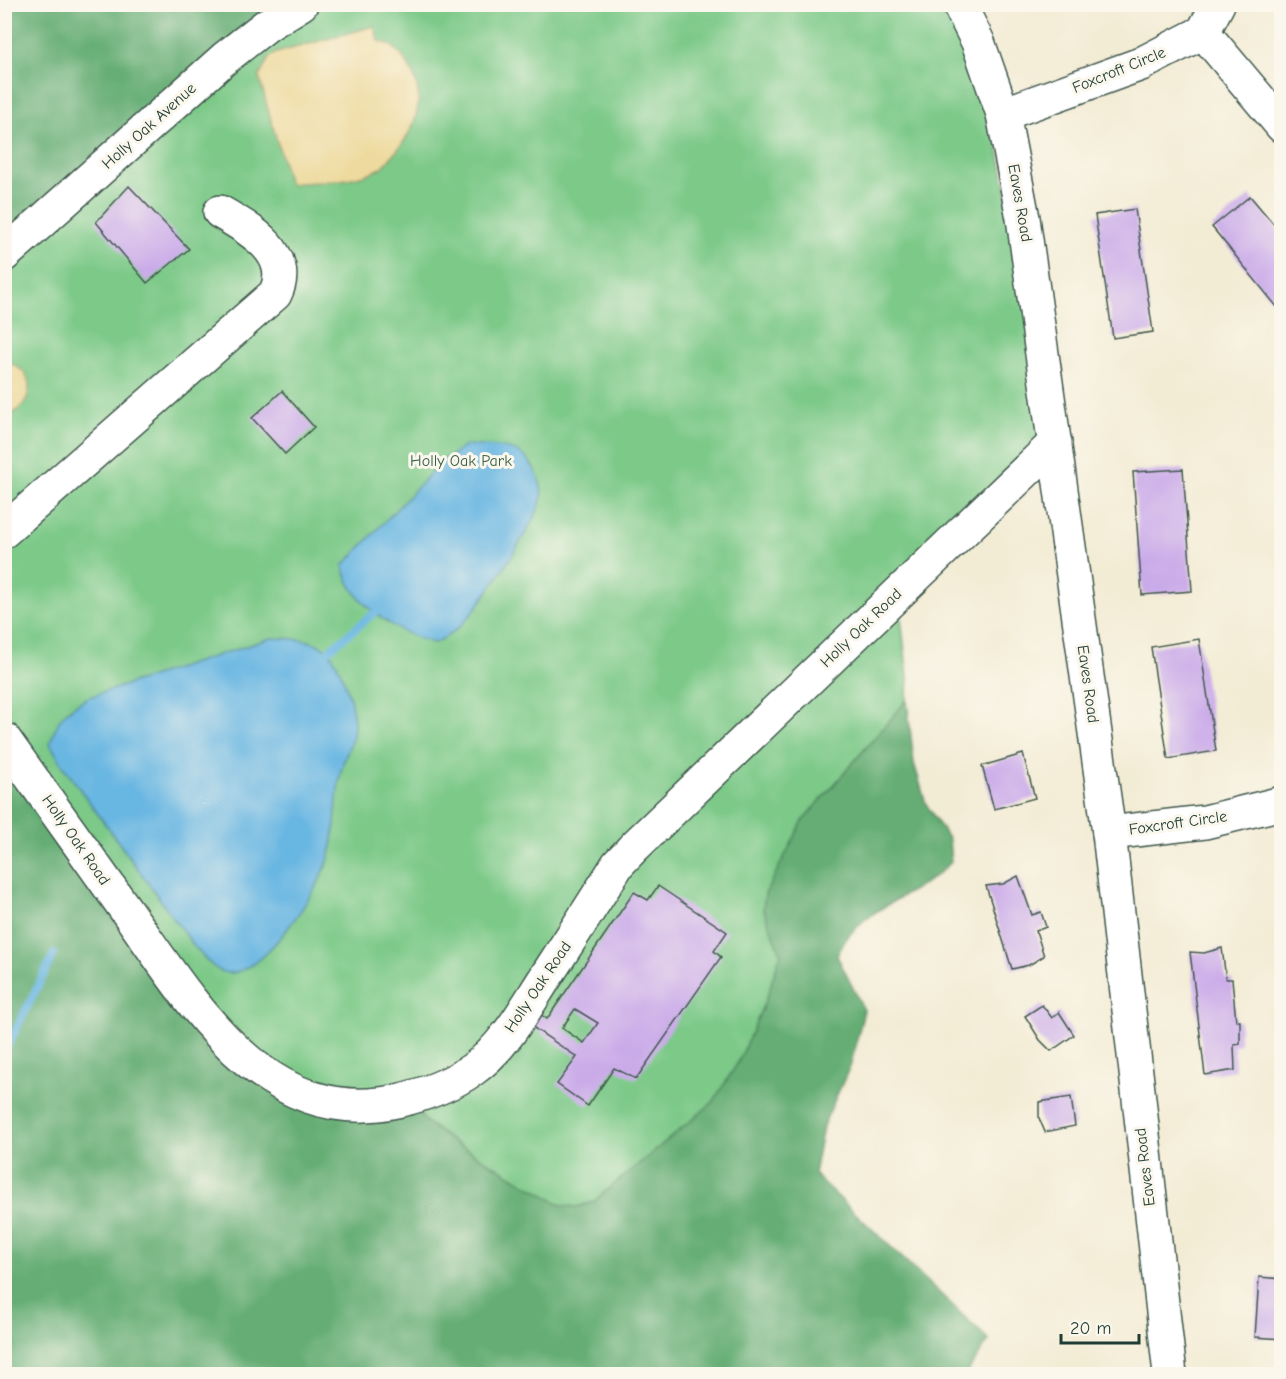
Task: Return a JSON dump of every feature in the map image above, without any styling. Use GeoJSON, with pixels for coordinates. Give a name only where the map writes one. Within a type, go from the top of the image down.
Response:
{"type":"FeatureCollection","features":[{"type":"Feature","properties":{"kind":"street","name":"Holly Oak Avenue"},"geometry":{"type":"LineString","coordinates":[[4,255],[225,58],[267,25],[300,4]]}},
{"type":"Feature","properties":{"kind":"street","name":"Eaves Road"},"geometry":{"type":"LineString","coordinates":[[959,4],[978,42],[1004,114],[1023,218],[1109,832],[1170,1374]]}},
{"type":"Feature","properties":{"kind":"street","name":"Foxcroft Circle"},"geometry":{"type":"LineString","coordinates":[[1004,114],[1142,64],[1210,18]]}},
{"type":"Feature","properties":{"kind":"street"},"geometry":{"type":"LineString","coordinates":[[1210,18],[1281,126]]}},
{"type":"Feature","properties":{"kind":"street"},"geometry":{"type":"LineString","coordinates":[[4,531],[275,294],[280,276],[278,265],[264,241],[220,212]]}},
{"type":"Feature","properties":{"kind":"street","name":"Holly Oak Road"},"geometry":{"type":"LineString","coordinates":[[4,739],[195,1008],[232,1049],[280,1085],[320,1101],[369,1107],[408,1099],[443,1086],[473,1070],[511,1030],[618,864],[634,846],[1055,443]]}},
{"type":"Feature","properties":{"kind":"street","name":"Foxcroft Circle"},"geometry":{"type":"LineString","coordinates":[[1109,832],[1205,822],[1281,803]]}},
{"type":"Feature","properties":{"kind":"green space"},"geometry":{"type":"Polygon","coordinates":[[[5,5],[300,5],[5,255],[5,5]]]}},
{"type":"Feature","properties":{"kind":"green space","name":"Holly Oak Park"},"geometry":{"type":"Polygon","coordinates":[[[301,5],[959,5],[978,42],[1055,443],[898,593],[908,677],[907,700],[803,821],[776,936],[781,953],[767,997],[739,1061],[713,1103],[593,1202],[577,1207],[561,1205],[449,1139],[425,1121],[408,1099],[369,1107],[232,1049],[5,739],[4,255],[301,5]]]}},
{"type":"Feature","properties":{"kind":"green space"},"geometry":{"type":"Polygon","coordinates":[[[907,700],[914,763],[926,804],[949,840],[951,862],[937,875],[872,914],[858,925],[846,939],[837,956],[864,1010],[851,1064],[823,1126],[814,1174],[989,1340],[966,1374],[5,1374],[4,739],[196,1008],[280,1085],[408,1099],[425,1121],[449,1139],[561,1205],[577,1207],[593,1202],[713,1102],[739,1061],[767,997],[781,953],[763,909],[765,894],[803,821],[907,700]]]}},
{"type":"Feature","properties":{"kind":"sand"},"geometry":{"type":"Polygon","coordinates":[[[374,26],[379,41],[391,46],[407,63],[417,87],[417,110],[409,134],[386,164],[371,173],[336,180],[289,184],[259,77],[269,58],[276,53],[374,26]]]}},
{"type":"Feature","properties":{"kind":"sand"},"geometry":{"type":"Polygon","coordinates":[[[5,362],[24,372],[29,388],[22,405],[5,417],[5,362]]]}},
{"type":"Feature","properties":{"kind":"water"},"geometry":{"type":"Polygon","coordinates":[[[467,445],[506,448],[520,453],[534,469],[542,494],[540,504],[523,537],[475,610],[448,636],[434,643],[406,633],[378,616],[356,593],[343,566],[441,462],[467,445]]]}},
{"type":"Feature","properties":{"kind":"water"},"geometry":{"type":"Polygon","coordinates":[[[271,638],[308,641],[328,651],[346,685],[354,729],[342,767],[331,850],[322,875],[301,910],[272,946],[257,961],[242,970],[228,973],[213,966],[193,945],[63,766],[50,744],[56,727],[68,710],[89,697],[271,638]]]}},
{"type":"Feature","properties":{"kind":"building"},"geometry":{"type":"Polygon","coordinates":[[[129,186],[189,249],[147,283],[96,222],[129,186]]]}},
{"type":"Feature","properties":{"kind":"building"},"geometry":{"type":"Polygon","coordinates":[[[1250,196],[1282,234],[1282,313],[1212,227],[1250,196]]]}},
{"type":"Feature","properties":{"kind":"building"},"geometry":{"type":"Polygon","coordinates":[[[1135,209],[1153,332],[1113,338],[1095,215],[1135,209]]]}},
{"type":"Feature","properties":{"kind":"building"},"geometry":{"type":"Polygon","coordinates":[[[282,391],[314,427],[285,454],[252,418],[282,391]]]}},
{"type":"Feature","properties":{"kind":"building"},"geometry":{"type":"Polygon","coordinates":[[[1183,469],[1192,591],[1142,595],[1133,472],[1183,469]]]}},
{"type":"Feature","properties":{"kind":"building"},"geometry":{"type":"Polygon","coordinates":[[[1199,639],[1216,751],[1168,759],[1151,647],[1199,639]]]}},
{"type":"Feature","properties":{"kind":"building"},"geometry":{"type":"Polygon","coordinates":[[[1023,754],[1035,798],[994,809],[982,766],[1023,754]]]}},
{"type":"Feature","properties":{"kind":"building"},"geometry":{"type":"Polygon","coordinates":[[[1018,876],[1032,915],[1041,912],[1046,927],[1036,931],[1044,956],[1029,965],[1012,969],[986,886],[1003,884],[1018,876]]]}},
{"type":"Feature","properties":{"kind":"building"},"geometry":{"type":"Polygon","coordinates":[[[658,886],[727,932],[714,951],[721,957],[636,1079],[614,1068],[588,1106],[557,1084],[577,1057],[528,1024],[537,1012],[547,1019],[634,892],[648,900],[658,886]],[[575,1009],[562,1028],[584,1043],[598,1023],[575,1009]]]}},
{"type":"Feature","properties":{"kind":"building"},"geometry":{"type":"Polygon","coordinates":[[[1222,948],[1226,979],[1232,979],[1236,1021],[1240,1021],[1240,1044],[1234,1045],[1235,1070],[1205,1075],[1190,952],[1204,953],[1222,948]]]}},
{"type":"Feature","properties":{"kind":"building"},"geometry":{"type":"Polygon","coordinates":[[[1042,1005],[1052,1018],[1059,1012],[1074,1035],[1051,1051],[1040,1040],[1025,1016],[1042,1005]]]}},
{"type":"Feature","properties":{"kind":"building"},"geometry":{"type":"Polygon","coordinates":[[[1071,1097],[1075,1126],[1045,1132],[1039,1118],[1039,1102],[1071,1097]]]}},
{"type":"Feature","properties":{"kind":"building"},"geometry":{"type":"Polygon","coordinates":[[[1259,1277],[1282,1279],[1282,1339],[1255,1337],[1259,1277]]]}},
{"type":"Feature","properties":{"kind":"waterway"},"geometry":{"type":"LineString","coordinates":[[328,651],[374,613]]}},
{"type":"Feature","properties":{"kind":"waterway"},"geometry":{"type":"LineString","coordinates":[[4,1053],[54,954]]}}]}
